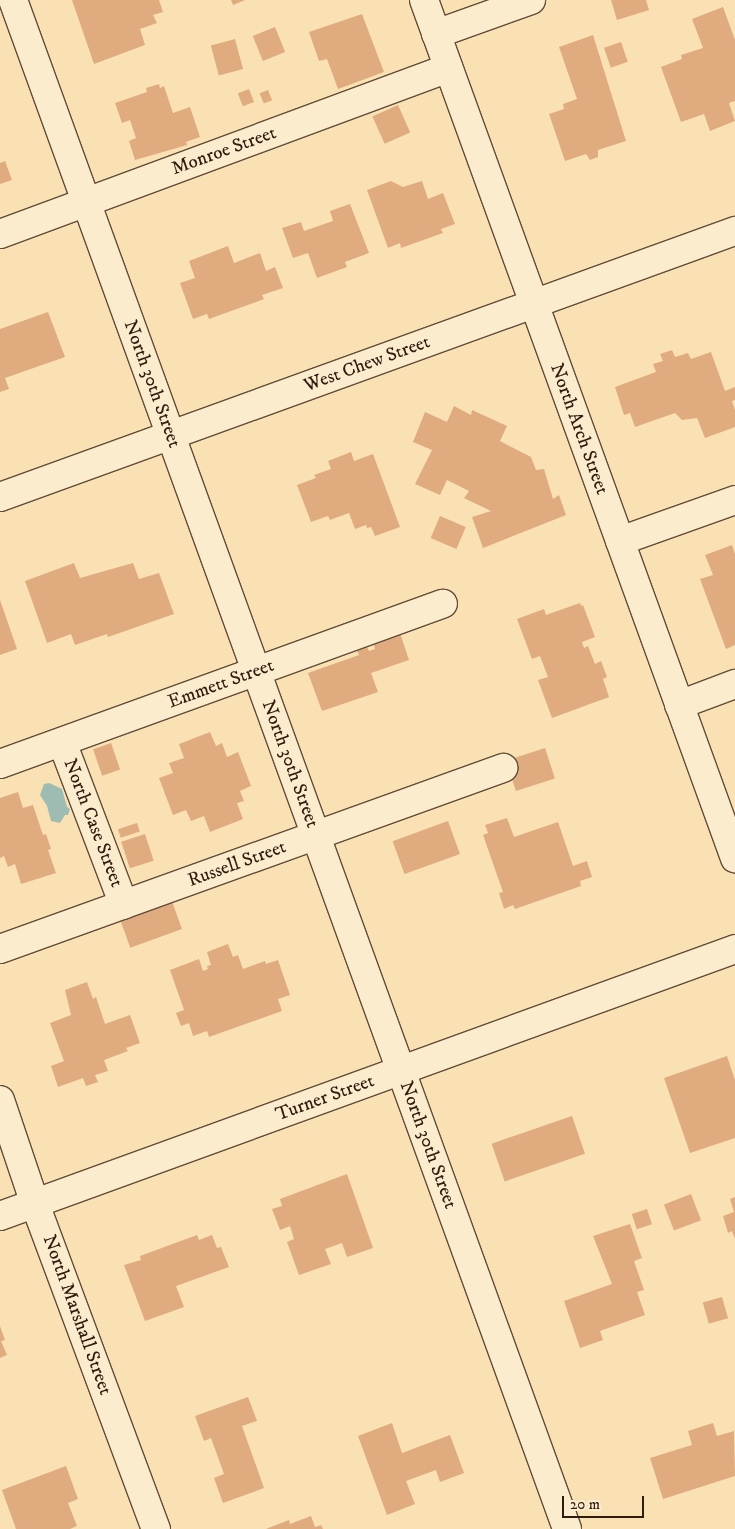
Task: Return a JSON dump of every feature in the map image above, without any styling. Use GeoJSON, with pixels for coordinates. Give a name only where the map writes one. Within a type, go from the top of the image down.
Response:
{"type":"FeatureCollection","features":[{"type":"Feature","properties":{"kind":"street","name":"North 30th Street"},"geometry":{"type":"LineString","coordinates":[[13,0],[567,1529]]}},
{"type":"Feature","properties":{"kind":"street","name":"North Arch Street"},"geometry":{"type":"LineString","coordinates":[[424,0],[735,858]]}},
{"type":"Feature","properties":{"kind":"street"},"geometry":{"type":"LineString","coordinates":[[436,34],[531,0]]}},
{"type":"Feature","properties":{"kind":"street","name":"Monroe Street"},"geometry":{"type":"LineString","coordinates":[[0,234],[448,68]]}},
{"type":"Feature","properties":{"kind":"street","name":"West Chew Street"},"geometry":{"type":"LineString","coordinates":[[0,498],[735,231]]}},
{"type":"Feature","properties":{"kind":"street"},"geometry":{"type":"LineString","coordinates":[[620,541],[735,500]]}},
{"type":"Feature","properties":{"kind":"street","name":"Emmett Street"},"geometry":{"type":"LineString","coordinates":[[0,764],[442,604]]}},
{"type":"Feature","properties":{"kind":"street"},"geometry":{"type":"LineString","coordinates":[[679,705],[735,684]]}},
{"type":"Feature","properties":{"kind":"street","name":"North Case Street"},"geometry":{"type":"LineString","coordinates":[[62,742],[124,905]]}},
{"type":"Feature","properties":{"kind":"street","name":"Russell Street"},"geometry":{"type":"LineString","coordinates":[[0,949],[503,768]]}},
{"type":"Feature","properties":{"kind":"street","name":"Turner Street"},"geometry":{"type":"LineString","coordinates":[[0,1216],[735,949]]}},
{"type":"Feature","properties":{"kind":"street","name":"North Marshall Street"},"geometry":{"type":"LineString","coordinates":[[0,1100],[36,1204],[156,1529]]}},
{"type":"Feature","properties":{"kind":"water"},"geometry":{"type":"Polygon","coordinates":[[[49,783],[62,789],[67,807],[70,809],[68,815],[65,815],[60,823],[51,821],[47,806],[40,795],[44,784],[49,783]]]}},
{"type":"Feature","properties":{"kind":"building"},"geometry":{"type":"Polygon","coordinates":[[[72,0],[159,0],[163,12],[153,15],[157,23],[140,29],[145,45],[94,64],[72,0]]]}},
{"type":"Feature","properties":{"kind":"building"},"geometry":{"type":"Polygon","coordinates":[[[231,0],[245,0],[233,5],[231,0]]]}},
{"type":"Feature","properties":{"kind":"building"},"geometry":{"type":"Polygon","coordinates":[[[611,0],[646,0],[649,10],[617,20],[611,0]]]}},
{"type":"Feature","properties":{"kind":"building"},"geometry":{"type":"Polygon","coordinates":[[[723,7],[735,40],[735,101],[729,103],[735,121],[710,131],[704,114],[681,122],[661,67],[682,59],[681,55],[703,48],[692,19],[723,7]]]}},
{"type":"Feature","properties":{"kind":"building"},"geometry":{"type":"Polygon","coordinates":[[[362,14],[384,72],[338,89],[327,59],[319,61],[309,32],[362,14]]]}},
{"type":"Feature","properties":{"kind":"building"},"geometry":{"type":"Polygon","coordinates":[[[275,27],[285,52],[263,61],[253,36],[275,27]]]}},
{"type":"Feature","properties":{"kind":"building"},"geometry":{"type":"Polygon","coordinates":[[[593,35],[626,141],[598,150],[598,157],[590,160],[586,154],[565,161],[549,114],[564,109],[563,104],[577,99],[559,47],[593,35]]]}},
{"type":"Feature","properties":{"kind":"building"},"geometry":{"type":"Polygon","coordinates":[[[235,39],[243,69],[219,75],[211,45],[235,39]]]}},
{"type":"Feature","properties":{"kind":"building"},"geometry":{"type":"Polygon","coordinates":[[[621,42],[628,62],[611,68],[604,48],[621,42]]]}},
{"type":"Feature","properties":{"kind":"building"},"geometry":{"type":"Polygon","coordinates":[[[159,84],[160,88],[164,86],[173,113],[190,107],[200,137],[186,142],[187,145],[135,160],[129,141],[136,138],[130,120],[122,123],[115,103],[147,92],[146,88],[159,84]]]}},
{"type":"Feature","properties":{"kind":"building"},"geometry":{"type":"Polygon","coordinates":[[[249,89],[254,102],[243,106],[238,93],[249,89]]]}},
{"type":"Feature","properties":{"kind":"building"},"geometry":{"type":"Polygon","coordinates":[[[268,90],[272,100],[264,104],[260,93],[268,90]]]}},
{"type":"Feature","properties":{"kind":"building"},"geometry":{"type":"Polygon","coordinates":[[[398,105],[410,132],[385,144],[372,116],[398,105]]]}},
{"type":"Feature","properties":{"kind":"building"},"geometry":{"type":"Polygon","coordinates":[[[5,161],[12,180],[0,184],[0,163],[5,161]]]}},
{"type":"Feature","properties":{"kind":"building"},"geometry":{"type":"Polygon","coordinates":[[[391,181],[403,187],[422,181],[428,199],[443,193],[455,224],[441,229],[443,233],[401,248],[400,243],[388,248],[367,190],[391,181]]]}},
{"type":"Feature","properties":{"kind":"building"},"geometry":{"type":"Polygon","coordinates":[[[350,204],[369,253],[345,262],[347,267],[317,278],[308,253],[293,258],[282,228],[301,222],[304,231],[333,221],[330,211],[350,204]]]}},
{"type":"Feature","properties":{"kind":"building"},"geometry":{"type":"Polygon","coordinates":[[[228,246],[234,263],[260,253],[266,271],[275,267],[283,288],[262,295],[264,299],[209,319],[207,314],[193,319],[180,283],[195,278],[189,261],[228,246]]]}},
{"type":"Feature","properties":{"kind":"building"},"geometry":{"type":"Polygon","coordinates":[[[48,312],[65,357],[5,378],[9,389],[0,392],[0,329],[48,312]]]}},
{"type":"Feature","properties":{"kind":"building"},"geometry":{"type":"Polygon","coordinates":[[[672,350],[675,357],[688,353],[691,359],[711,352],[725,391],[735,387],[735,400],[732,401],[735,410],[735,427],[705,438],[697,418],[682,420],[675,413],[635,427],[630,413],[624,415],[615,387],[656,372],[653,364],[663,361],[660,354],[672,350]]]}},
{"type":"Feature","properties":{"kind":"building"},"geometry":{"type":"Polygon","coordinates":[[[454,406],[471,415],[472,410],[507,426],[500,441],[531,457],[536,470],[544,469],[553,499],[559,495],[566,515],[483,548],[472,517],[491,511],[464,498],[469,491],[447,480],[440,495],[415,484],[432,450],[413,442],[425,412],[447,422],[454,406]]]}},
{"type":"Feature","properties":{"kind":"building"},"geometry":{"type":"Polygon","coordinates":[[[351,452],[354,461],[373,454],[400,527],[375,536],[371,527],[367,528],[366,525],[355,529],[349,513],[330,520],[328,516],[311,522],[297,485],[316,478],[314,475],[331,469],[328,461],[351,452]]]}},
{"type":"Feature","properties":{"kind":"building"},"geometry":{"type":"Polygon","coordinates":[[[440,516],[466,527],[456,549],[431,538],[440,516]]]}},
{"type":"Feature","properties":{"kind":"building"},"geometry":{"type":"Polygon","coordinates":[[[732,545],[735,554],[735,645],[726,649],[700,579],[713,575],[705,555],[732,545]]]}},
{"type":"Feature","properties":{"kind":"building"},"geometry":{"type":"Polygon","coordinates":[[[74,563],[80,578],[133,563],[139,579],[159,573],[174,614],[108,637],[107,634],[75,645],[71,634],[47,643],[25,581],[74,563]]]}},
{"type":"Feature","properties":{"kind":"building"},"geometry":{"type":"Polygon","coordinates":[[[0,600],[17,649],[0,655],[0,600]]]}},
{"type":"Feature","properties":{"kind":"building"},"geometry":{"type":"Polygon","coordinates":[[[580,603],[581,606],[583,605],[595,637],[582,642],[584,648],[588,646],[595,664],[601,661],[607,677],[603,679],[609,697],[552,718],[538,680],[548,677],[540,656],[532,659],[517,619],[544,609],[546,615],[580,603]]]}},
{"type":"Feature","properties":{"kind":"building"},"geometry":{"type":"Polygon","coordinates":[[[400,633],[409,660],[371,673],[378,692],[322,711],[308,673],[359,655],[357,651],[367,647],[369,651],[375,649],[373,642],[400,633]]]}},
{"type":"Feature","properties":{"kind":"building"},"geometry":{"type":"Polygon","coordinates":[[[210,732],[216,746],[222,743],[227,757],[238,752],[251,786],[240,791],[244,801],[237,803],[243,819],[210,832],[204,816],[191,821],[186,810],[173,815],[159,778],[173,773],[169,763],[184,758],[179,744],[210,732]]]}},
{"type":"Feature","properties":{"kind":"building"},"geometry":{"type":"Polygon","coordinates":[[[111,743],[120,769],[102,776],[93,749],[111,743]]]}},
{"type":"Feature","properties":{"kind":"building"},"geometry":{"type":"Polygon","coordinates":[[[545,748],[555,778],[516,791],[506,761],[545,748]]]}},
{"type":"Feature","properties":{"kind":"building"},"geometry":{"type":"Polygon","coordinates":[[[18,792],[23,808],[33,805],[43,835],[46,834],[51,849],[48,850],[56,873],[21,884],[15,864],[8,867],[4,856],[0,858],[0,798],[18,792]]]}},
{"type":"Feature","properties":{"kind":"building"},"geometry":{"type":"Polygon","coordinates":[[[507,818],[514,837],[558,822],[573,866],[587,861],[592,877],[580,881],[581,886],[515,909],[513,905],[504,909],[499,893],[503,892],[483,835],[488,833],[485,825],[507,818]]]}},
{"type":"Feature","properties":{"kind":"building"},"geometry":{"type":"Polygon","coordinates":[[[448,821],[460,854],[405,874],[393,841],[448,821]]]}},
{"type":"Feature","properties":{"kind":"building"},"geometry":{"type":"Polygon","coordinates":[[[137,823],[140,832],[121,838],[118,829],[137,823]]]}},
{"type":"Feature","properties":{"kind":"building"},"geometry":{"type":"Polygon","coordinates":[[[145,834],[154,861],[130,868],[121,842],[145,834]]]}},
{"type":"Feature","properties":{"kind":"building"},"geometry":{"type":"Polygon","coordinates":[[[170,896],[182,929],[130,948],[118,915],[170,896]]]}},
{"type":"Feature","properties":{"kind":"building"},"geometry":{"type":"Polygon","coordinates":[[[228,944],[233,957],[238,955],[243,969],[265,961],[266,964],[278,960],[290,995],[278,999],[282,1011],[209,1037],[207,1031],[193,1036],[189,1023],[181,1026],[176,1013],[184,1010],[170,970],[199,959],[203,971],[208,969],[207,966],[211,965],[207,952],[228,944]]]}},
{"type":"Feature","properties":{"kind":"building"},"geometry":{"type":"Polygon","coordinates":[[[87,982],[93,999],[96,997],[105,1024],[130,1015],[140,1043],[126,1048],[128,1051],[104,1060],[108,1071],[95,1075],[98,1082],[86,1086],[83,1078],[58,1087],[51,1066],[64,1061],[50,1023],[71,1015],[65,990],[87,982]]]}},
{"type":"Feature","properties":{"kind":"building"},"geometry":{"type":"Polygon","coordinates":[[[727,1056],[735,1080],[735,1138],[690,1153],[664,1078],[727,1056]]]}},
{"type":"Feature","properties":{"kind":"building"},"geometry":{"type":"Polygon","coordinates":[[[572,1116],[585,1154],[505,1181],[492,1144],[572,1116]]]}},
{"type":"Feature","properties":{"kind":"building"},"geometry":{"type":"Polygon","coordinates":[[[347,1174],[373,1248],[347,1257],[342,1243],[325,1249],[331,1264],[299,1275],[287,1242],[294,1239],[290,1226],[280,1230],[272,1209],[282,1206],[280,1199],[347,1174]]]}},
{"type":"Feature","properties":{"kind":"building"},"geometry":{"type":"Polygon","coordinates":[[[691,1194],[701,1220],[674,1231],[664,1204],[691,1194]]]}},
{"type":"Feature","properties":{"kind":"building"},"geometry":{"type":"Polygon","coordinates":[[[735,1197],[735,1239],[732,1231],[728,1233],[723,1216],[734,1212],[730,1199],[735,1197]]]}},
{"type":"Feature","properties":{"kind":"building"},"geometry":{"type":"Polygon","coordinates":[[[647,1209],[652,1224],[637,1229],[632,1214],[647,1209]]]}},
{"type":"Feature","properties":{"kind":"building"},"geometry":{"type":"Polygon","coordinates":[[[630,1224],[642,1258],[634,1261],[644,1290],[637,1292],[645,1315],[600,1331],[603,1340],[580,1348],[564,1301],[612,1284],[593,1236],[630,1224]]]}},
{"type":"Feature","properties":{"kind":"building"},"geometry":{"type":"Polygon","coordinates":[[[197,1235],[199,1240],[212,1235],[217,1248],[221,1247],[229,1267],[176,1286],[184,1307],[145,1321],[124,1265],[141,1260],[140,1256],[197,1235]]]}},
{"type":"Feature","properties":{"kind":"building"},"geometry":{"type":"Polygon","coordinates":[[[722,1297],[728,1318],[709,1324],[703,1303],[722,1297]]]}},
{"type":"Feature","properties":{"kind":"building"},"geometry":{"type":"Polygon","coordinates":[[[0,1326],[5,1340],[1,1341],[7,1355],[0,1358],[0,1326]]]}},
{"type":"Feature","properties":{"kind":"building"},"geometry":{"type":"Polygon","coordinates":[[[248,1397],[257,1421],[242,1426],[264,1488],[223,1503],[214,1478],[224,1474],[211,1438],[204,1441],[195,1416],[248,1397]]]}},
{"type":"Feature","properties":{"kind":"building"},"geometry":{"type":"Polygon","coordinates":[[[392,1423],[402,1453],[450,1435],[464,1473],[440,1482],[436,1470],[406,1481],[415,1504],[387,1515],[358,1436],[392,1423]]]}},
{"type":"Feature","properties":{"kind":"building"},"geometry":{"type":"Polygon","coordinates":[[[713,1423],[717,1436],[734,1431],[735,1476],[663,1499],[650,1458],[692,1445],[688,1431],[713,1423]]]}},
{"type":"Feature","properties":{"kind":"building"},"geometry":{"type":"Polygon","coordinates":[[[66,1466],[78,1499],[68,1503],[77,1526],[70,1529],[16,1529],[2,1490],[66,1466]]]}},
{"type":"Feature","properties":{"kind":"building"},"geometry":{"type":"Polygon","coordinates":[[[311,1516],[315,1527],[321,1525],[323,1529],[266,1529],[289,1520],[290,1524],[311,1516]]]}}]}
